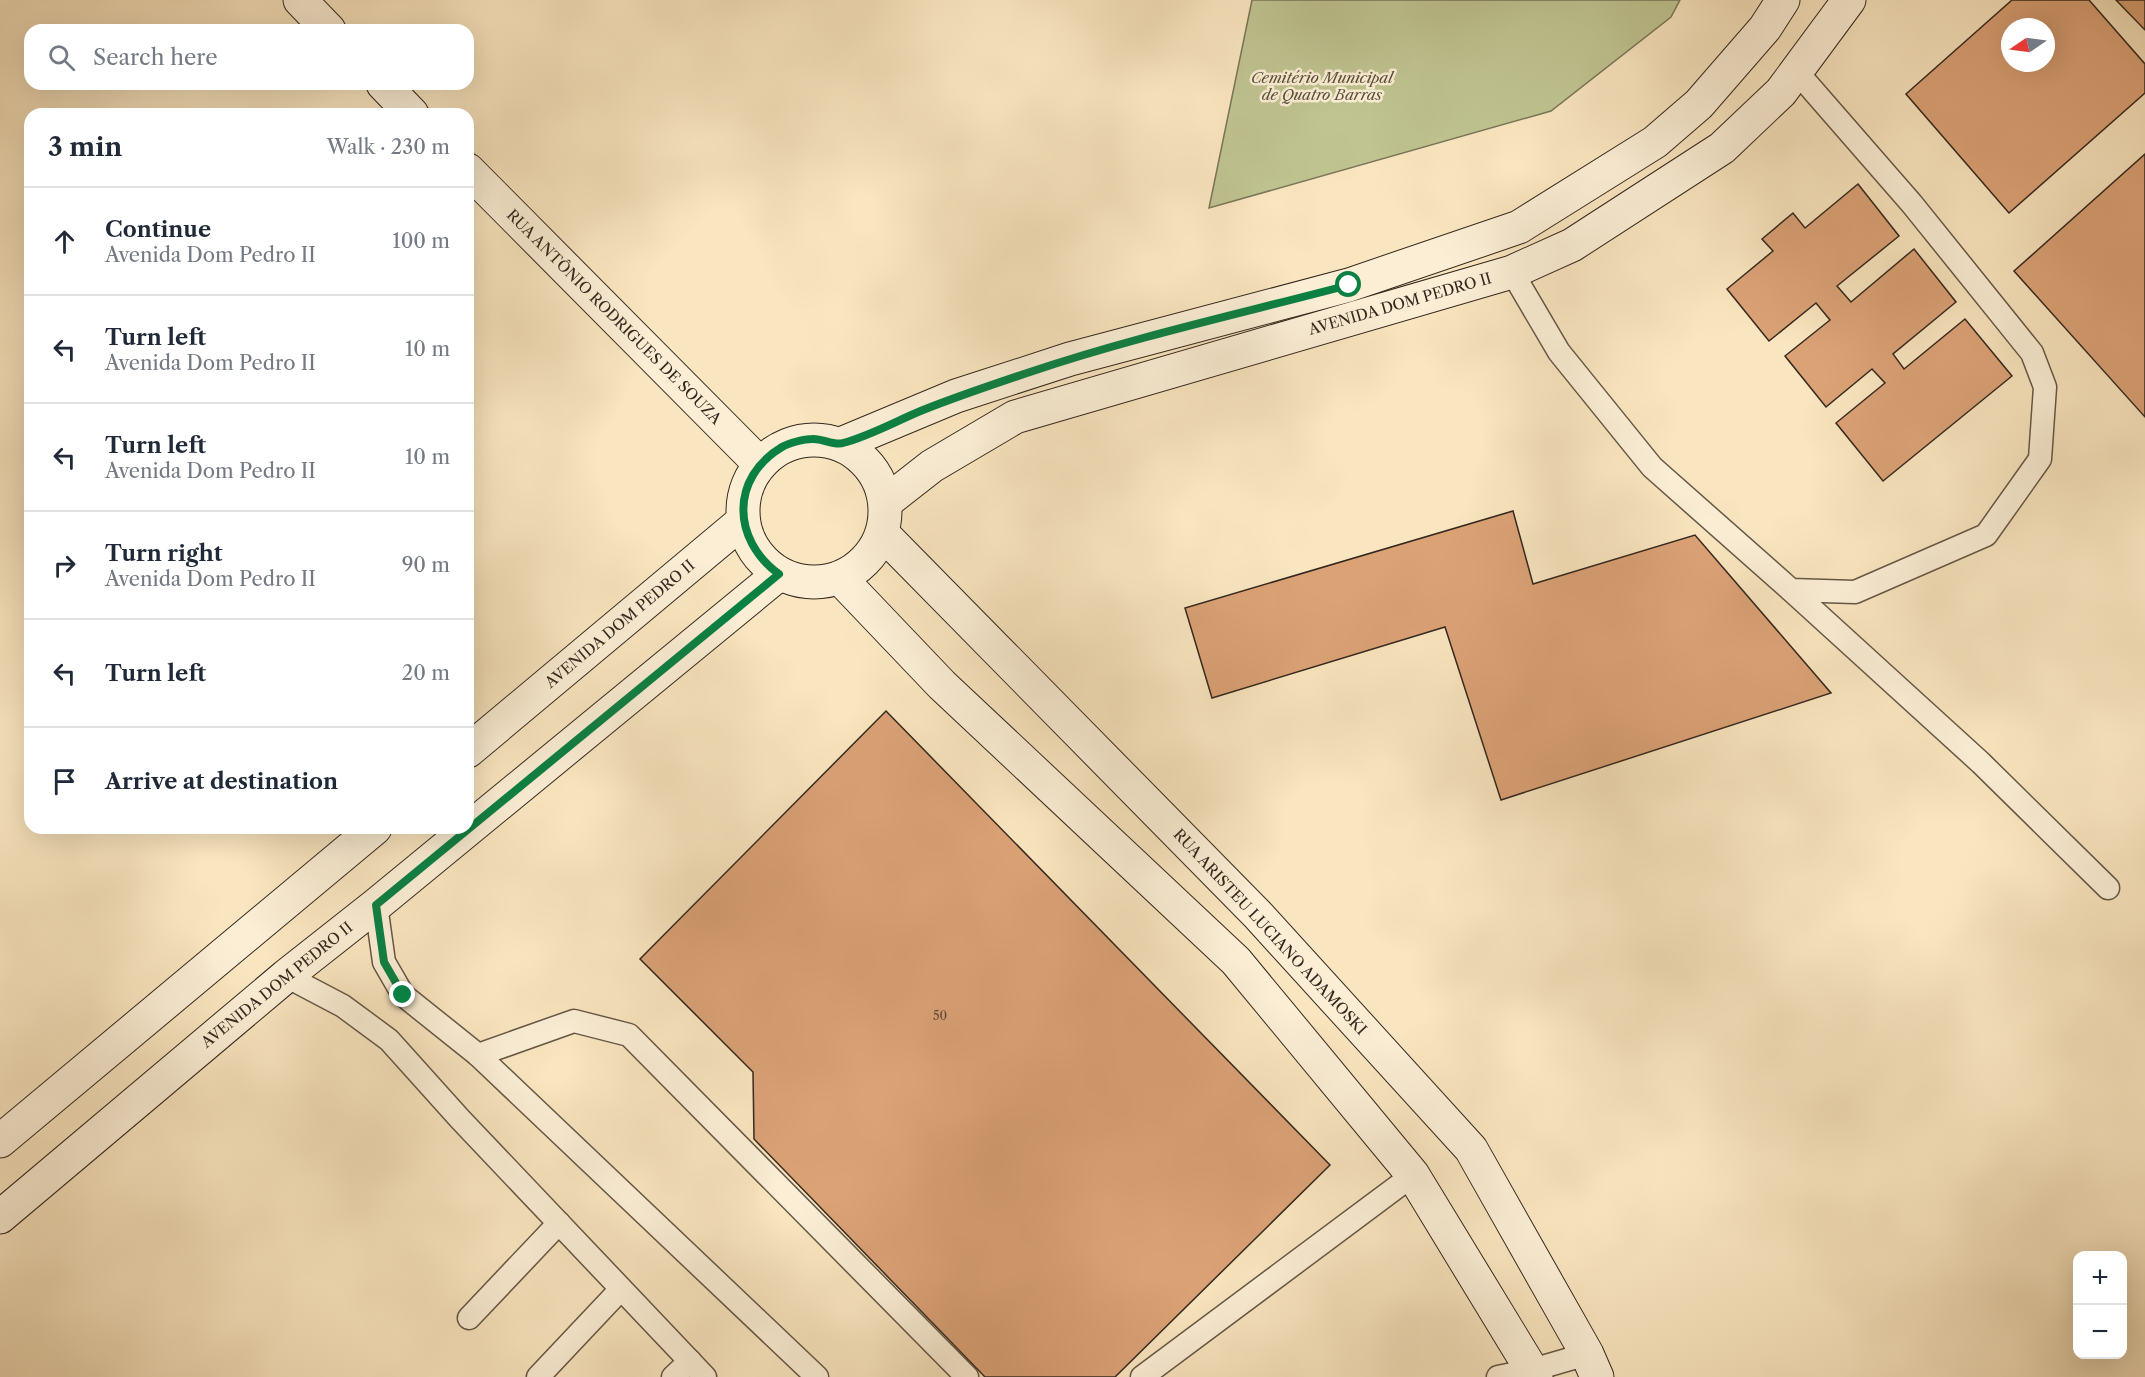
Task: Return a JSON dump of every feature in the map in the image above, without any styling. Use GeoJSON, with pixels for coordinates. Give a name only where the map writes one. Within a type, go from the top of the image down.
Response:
{"type":"FeatureCollection","features":[{"type":"Feature","properties":{"kind":"main road"},"geometry":{"type":"LineString","coordinates":[[300,0],[323,24]]}},
{"type":"Feature","properties":{"kind":"main road"},"geometry":{"type":"LineString","coordinates":[[841,444],[956,396],[1070,359],[1349,285],[1519,227],[1655,142],[1699,104],[1765,28],[1783,0]]}},
{"type":"Feature","properties":{"kind":"main road","name":"AVENIDA DOM PEDRO II"},"geometry":{"type":"LineString","coordinates":[[886,502],[932,466],[1015,417],[1512,272],[1572,246],[1722,148],[1781,92],[1849,0]]}},
{"type":"Feature","properties":{"kind":"main road"},"geometry":{"type":"LineString","coordinates":[[389,90],[406,108]]}},
{"type":"Feature","properties":{"kind":"main road","name":"RUA ANTÔNIO RODRIGUES DE SOUZA"},"geometry":{"type":"LineString","coordinates":[[474,176],[760,465]]}},
{"type":"Feature","properties":{"kind":"main road"},"geometry":{"type":"LineString","coordinates":[[812,438],[841,444],[872,467],[886,502],[883,534],[867,560],[840,578],[809,582],[779,574],[755,551],[748,537],[743,521],[746,491],[760,465],[783,446],[812,438]]}},
{"type":"Feature","properties":{"kind":"main road","name":"AVENIDA DOM PEDRO II"},"geometry":{"type":"LineString","coordinates":[[474,746],[743,521]]}},
{"type":"Feature","properties":{"kind":"main road","name":"RUA ARISTEU LUCIANO ADAMOSKI"},"geometry":{"type":"LineString","coordinates":[[883,534],[1257,914],[1471,1149],[1592,1365]]}},
{"type":"Feature","properties":{"kind":"main road","name":"AVENIDA DOM PEDRO II"},"geometry":{"type":"LineString","coordinates":[[474,825],[779,574]]}},
{"type":"Feature","properties":{"kind":"main road"},"geometry":{"type":"LineString","coordinates":[[840,578],[942,685],[1236,961],[1413,1175],[1534,1374]]}},
{"type":"Feature","properties":{"kind":"main road"},"geometry":{"type":"LineString","coordinates":[[0,1141],[368,834]]}},
{"type":"Feature","properties":{"kind":"main road","name":"AVENIDA DOM PEDRO II"},"geometry":{"type":"LineString","coordinates":[[0,1217],[286,976],[462,834]]}},
{"type":"Feature","properties":{"kind":"lane"},"geometry":{"type":"LineString","coordinates":[[1791,590],[1855,592],[1986,535],[2040,459],[2045,387],[2032,353],[1912,204],[1797,72]]}},
{"type":"Feature","properties":{"kind":"lane"},"geometry":{"type":"LineString","coordinates":[[1512,272],[1559,352],[1652,467],[1981,763],[2108,888]]}},
{"type":"Feature","properties":{"kind":"lane"},"geometry":{"type":"LineString","coordinates":[[376,905],[384,962],[403,995],[478,1056],[817,1377]]}},
{"type":"Feature","properties":{"kind":"lane"},"geometry":{"type":"LineString","coordinates":[[286,976],[343,1006],[389,1040],[698,1369],[673,1377]]}},
{"type":"Feature","properties":{"kind":"lane"},"geometry":{"type":"LineString","coordinates":[[478,1056],[574,1021],[629,1035],[967,1377]]}},
{"type":"Feature","properties":{"kind":"lane"},"geometry":{"type":"LineString","coordinates":[[1142,1377],[1413,1175]]}},
{"type":"Feature","properties":{"kind":"lane"},"geometry":{"type":"LineString","coordinates":[[469,1318],[559,1223]]}},
{"type":"Feature","properties":{"kind":"lane"},"geometry":{"type":"LineString","coordinates":[[538,1377],[621,1289]]}},
{"type":"Feature","properties":{"kind":"lane"},"geometry":{"type":"LineString","coordinates":[[1498,1377],[1592,1365]]}},
{"type":"Feature","properties":{"kind":"green space","name":"Cemitério Municipal de Quatro Barras"},"geometry":{"type":"Polygon","coordinates":[[[1252,0],[1680,0],[1671,17],[1551,111],[1209,208],[1252,0]]]}},
{"type":"Feature","properties":{"kind":"building"},"geometry":{"type":"Polygon","coordinates":[[[2012,0],[2089,0],[2145,64],[2145,93],[2009,213],[1906,94],[2012,0]]]}},
{"type":"Feature","properties":{"kind":"building"},"geometry":{"type":"Polygon","coordinates":[[[2116,0],[2145,0],[2145,30],[2116,0]]]}},
{"type":"Feature","properties":{"kind":"building"},"geometry":{"type":"Polygon","coordinates":[[[2145,154],[2145,417],[2014,271],[2145,154]]]}},
{"type":"Feature","properties":{"kind":"building"},"geometry":{"type":"Polygon","coordinates":[[[1858,184],[1899,236],[1837,286],[1851,302],[1914,249],[1956,302],[1893,354],[1904,369],[1965,319],[2012,376],[1883,481],[1836,423],[1885,383],[1872,369],[1826,407],[1785,356],[1830,320],[1816,303],[1769,341],[1727,289],[1773,251],[1762,239],[1793,213],[1805,228],[1858,184]]]}},
{"type":"Feature","properties":{"kind":"building"},"geometry":{"type":"Polygon","coordinates":[[[1513,511],[1533,584],[1695,535],[1831,693],[1501,800],[1445,627],[1212,698],[1185,608],[1513,511]]]}},
{"type":"Feature","properties":{"kind":"building"},"geometry":{"type":"Polygon","coordinates":[[[886,711],[1330,1165],[1115,1377],[985,1377],[754,1139],[753,1072],[640,959],[886,711]]]}},
{"type":"Feature","properties":{"kind":"route"},"geometry":{"type":"LineString","coordinates":[[403,995],[384,962],[376,905],[779,574],[755,551],[743,521],[746,491],[760,465],[783,446],[812,438],[841,444],[956,396],[1070,359],[1349,285]]}}]}
